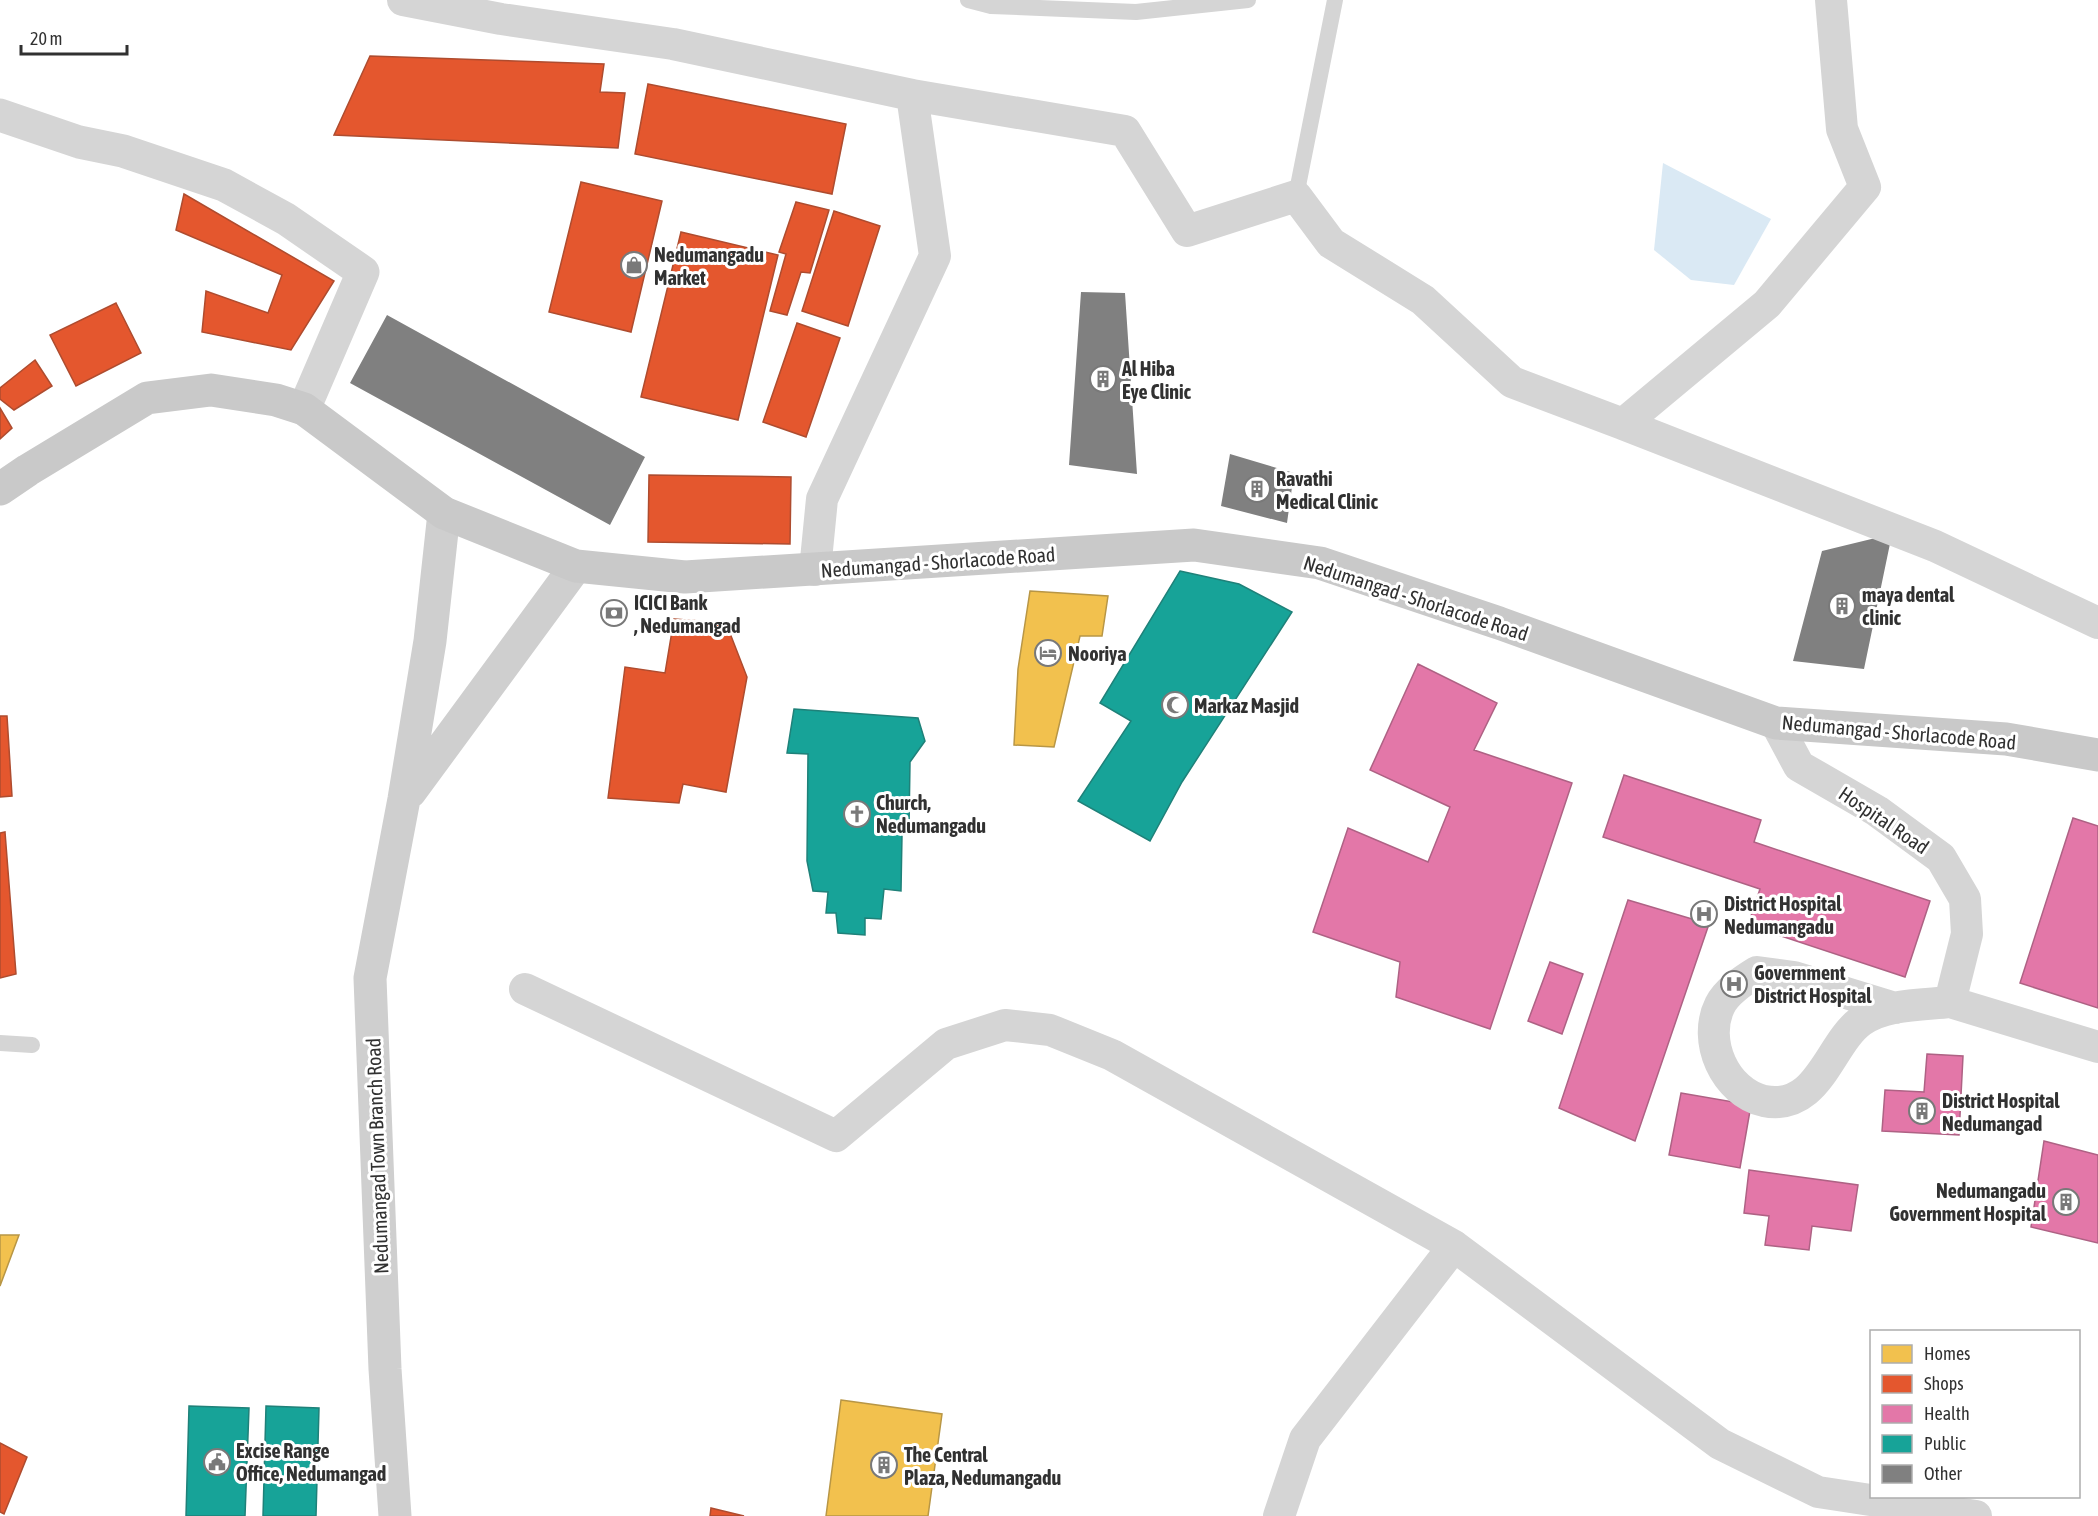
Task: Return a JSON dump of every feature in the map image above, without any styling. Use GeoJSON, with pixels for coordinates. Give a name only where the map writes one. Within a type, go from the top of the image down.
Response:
{"type":"FeatureCollection","features":[{"type":"Feature","properties":{"kind":"main road","name":"Nedumangad - Shorlacode Road"},"geometry":{"type":"LineString","coordinates":[[0,489],[27,470],[147,398],[211,390],[276,400],[304,409],[444,513],[576,566],[686,577],[1194,545],[1320,563],[1499,623],[1776,723],[2006,739],[2098,755]]}},
{"type":"Feature","properties":{"kind":"main road","name":"Nedumangad Town Branch Road"},"geometry":{"type":"LineString","coordinates":[[395,1516],[385,1369],[370,978],[404,799],[430,641],[444,513]]}},
{"type":"Feature","properties":{"kind":"main road"},"geometry":{"type":"LineString","coordinates":[[404,799],[468,709],[576,566]]}},
{"type":"Feature","properties":{"kind":"street"},"geometry":{"type":"LineString","coordinates":[[403,0],[501,19],[673,44],[912,95],[1125,131],[1186,231],[1296,196],[1331,243],[1423,300],[1512,382],[1935,546],[2098,623]]}},
{"type":"Feature","properties":{"kind":"street"},"geometry":{"type":"LineString","coordinates":[[1623,424],[1767,304],[1865,187],[1842,129],[1831,0]]}},
{"type":"Feature","properties":{"kind":"street"},"geometry":{"type":"LineString","coordinates":[[815,570],[822,499],[935,256],[912,95]]}},
{"type":"Feature","properties":{"kind":"street"},"geometry":{"type":"LineString","coordinates":[[0,115],[50,133],[123,151],[224,185],[286,219],[363,272],[304,409]]}},
{"type":"Feature","properties":{"kind":"street","name":"Hospital Road"},"geometry":{"type":"LineString","coordinates":[[1776,723],[1799,766],[1877,811],[1941,858],[1965,899],[1967,934],[1950,1002]]}},
{"type":"Feature","properties":{"kind":"street"},"geometry":{"type":"LineString","coordinates":[[1895,1008],[1794,977],[1757,972],[1738,985],[1720,1005],[1713,1031],[1717,1060],[1742,1091],[1765,1101],[1792,1099],[1816,1082],[1860,1021],[1895,1008],[1950,1002],[2098,1047]]}},
{"type":"Feature","properties":{"kind":"street"},"geometry":{"type":"LineString","coordinates":[[525,989],[836,1136],[946,1044],[1005,1025],[1050,1030],[1112,1055],[1454,1246],[1720,1444],[1818,1492],[1976,1516]]}},
{"type":"Feature","properties":{"kind":"street"},"geometry":{"type":"LineString","coordinates":[[1279,1516],[1305,1439],[1454,1246]]}},
{"type":"Feature","properties":{"kind":"lane"},"geometry":{"type":"LineString","coordinates":[[968,0],[992,6],[1136,12],[1201,3],[1248,0]]}},
{"type":"Feature","properties":{"kind":"lane"},"geometry":{"type":"LineString","coordinates":[[1296,196],[1335,0]]}},
{"type":"Feature","properties":{"kind":"lane"},"geometry":{"type":"LineString","coordinates":[[0,1043],[32,1045]]}},
{"type":"Feature","properties":{"kind":"shaded area"},"geometry":{"type":"Polygon","coordinates":[[[1663,163],[1771,219],[1734,285],[1691,280],[1654,250],[1663,163]]]}},
{"type":"Feature","properties":{"kind":"building: Homes","name":"Nooriya"},"geometry":{"type":"Polygon","coordinates":[[[1030,591],[1108,596],[1102,636],[1080,636],[1054,747],[1014,745],[1018,669],[1030,591]]]}},
{"type":"Feature","properties":{"kind":"building: Homes"},"geometry":{"type":"Polygon","coordinates":[[[0,1235],[19,1235],[0,1286],[0,1235]]]}},
{"type":"Feature","properties":{"kind":"building: Homes","name":"The Central Plaza, Nedumangadu"},"geometry":{"type":"Polygon","coordinates":[[[841,1400],[942,1414],[928,1516],[826,1516],[841,1400]]]}},
{"type":"Feature","properties":{"kind":"building: Shops"},"geometry":{"type":"Polygon","coordinates":[[[370,56],[604,64],[600,92],[625,93],[618,148],[334,135],[370,56]]]}},
{"type":"Feature","properties":{"kind":"building: Shops"},"geometry":{"type":"Polygon","coordinates":[[[648,84],[846,124],[832,194],[635,154],[648,84]]]}},
{"type":"Feature","properties":{"kind":"building: Shops"},"geometry":{"type":"Polygon","coordinates":[[[581,182],[662,201],[631,332],[549,312],[581,182]]]}},
{"type":"Feature","properties":{"kind":"building: Shops"},"geometry":{"type":"Polygon","coordinates":[[[184,194],[334,281],[291,350],[202,332],[206,291],[268,313],[282,275],[176,230],[184,194]]]}},
{"type":"Feature","properties":{"kind":"building: Shops"},"geometry":{"type":"Polygon","coordinates":[[[796,202],[829,210],[810,273],[801,272],[787,315],[770,311],[786,254],[779,252],[796,202]]]}},
{"type":"Feature","properties":{"kind":"building: Shops"},"geometry":{"type":"Polygon","coordinates":[[[834,211],[880,226],[848,326],[802,311],[834,211]]]}},
{"type":"Feature","properties":{"kind":"building: Shops"},"geometry":{"type":"Polygon","coordinates":[[[681,232],[778,255],[738,420],[641,397],[681,232]]]}},
{"type":"Feature","properties":{"kind":"building: Shops"},"geometry":{"type":"Polygon","coordinates":[[[116,303],[141,353],[76,386],[50,335],[116,303]]]}},
{"type":"Feature","properties":{"kind":"building: Shops"},"geometry":{"type":"Polygon","coordinates":[[[797,323],[840,338],[806,437],[763,422],[797,323]]]}},
{"type":"Feature","properties":{"kind":"building: Shops"},"geometry":{"type":"Polygon","coordinates":[[[35,360],[52,386],[14,410],[0,399],[0,388],[35,360]]]}},
{"type":"Feature","properties":{"kind":"building: Shops"},"geometry":{"type":"Polygon","coordinates":[[[0,408],[12,428],[0,439],[0,408]]]}},
{"type":"Feature","properties":{"kind":"building: Shops"},"geometry":{"type":"Polygon","coordinates":[[[649,475],[791,477],[790,544],[648,542],[649,475]]]}},
{"type":"Feature","properties":{"kind":"building: Shops"},"geometry":{"type":"Polygon","coordinates":[[[674,619],[726,623],[747,677],[726,792],[683,784],[679,803],[608,798],[625,667],[665,673],[674,619]]]}},
{"type":"Feature","properties":{"kind":"building: Shops"},"geometry":{"type":"Polygon","coordinates":[[[0,716],[7,716],[12,796],[0,797],[0,716]]]}},
{"type":"Feature","properties":{"kind":"building: Shops"},"geometry":{"type":"Polygon","coordinates":[[[5,832],[16,974],[0,978],[0,833],[5,832]]]}},
{"type":"Feature","properties":{"kind":"building: Shops"},"geometry":{"type":"Polygon","coordinates":[[[0,1443],[27,1457],[4,1514],[0,1512],[0,1443]]]}},
{"type":"Feature","properties":{"kind":"building: Shops"},"geometry":{"type":"Polygon","coordinates":[[[711,1508],[744,1516],[710,1516],[711,1508]]]}},
{"type":"Feature","properties":{"kind":"building: Health"},"geometry":{"type":"Polygon","coordinates":[[[1418,664],[1497,703],[1474,750],[1572,783],[1490,1029],[1396,997],[1400,962],[1313,932],[1348,828],[1428,862],[1450,807],[1370,770],[1418,664]]]}},
{"type":"Feature","properties":{"kind":"building: Health"},"geometry":{"type":"Polygon","coordinates":[[[1624,775],[1761,820],[1754,842],[1930,901],[1905,977],[1748,925],[1760,889],[1603,837],[1624,775]]]}},
{"type":"Feature","properties":{"kind":"building: Health"},"geometry":{"type":"Polygon","coordinates":[[[2073,818],[2098,826],[2098,1008],[2020,983],[2073,818]]]}},
{"type":"Feature","properties":{"kind":"building: Health"},"geometry":{"type":"Polygon","coordinates":[[[1628,900],[1709,924],[1635,1141],[1559,1108],[1628,900]]]}},
{"type":"Feature","properties":{"kind":"building: Health"},"geometry":{"type":"Polygon","coordinates":[[[1550,962],[1583,974],[1562,1034],[1528,1021],[1550,962]]]}},
{"type":"Feature","properties":{"kind":"building: Health","name":"District Hospital Nedumangad"},"geometry":{"type":"Polygon","coordinates":[[[1927,1054],[1963,1056],[1959,1135],[1882,1131],[1885,1090],[1924,1092],[1927,1054]]]}},
{"type":"Feature","properties":{"kind":"building: Health"},"geometry":{"type":"Polygon","coordinates":[[[1681,1093],[1751,1105],[1740,1168],[1669,1155],[1681,1093]]]}},
{"type":"Feature","properties":{"kind":"building: Health","name":"Nedumangadu Government Hospital"},"geometry":{"type":"Polygon","coordinates":[[[2044,1141],[2098,1155],[2098,1243],[2031,1227],[2044,1141]]]}},
{"type":"Feature","properties":{"kind":"building: Health"},"geometry":{"type":"Polygon","coordinates":[[[1749,1170],[1858,1185],[1851,1231],[1812,1226],[1809,1250],[1765,1245],[1769,1216],[1744,1213],[1749,1170]]]}},
{"type":"Feature","properties":{"kind":"building: Public"},"geometry":{"type":"Polygon","coordinates":[[[1180,571],[1239,584],[1292,612],[1182,782],[1150,841],[1078,801],[1131,721],[1100,703],[1180,571]]]}},
{"type":"Feature","properties":{"kind":"building: Public","name":"Church, Nedumangadu"},"geometry":{"type":"Polygon","coordinates":[[[794,709],[918,718],[925,741],[910,762],[909,827],[902,835],[901,891],[884,889],[881,919],[865,918],[865,935],[838,933],[836,913],[826,913],[828,892],[813,891],[807,861],[808,754],[787,753],[794,709]]]}},
{"type":"Feature","properties":{"kind":"building: Public","name":"Excise Range Office, Nedumangad"},"geometry":{"type":"Polygon","coordinates":[[[189,1406],[249,1408],[245,1516],[186,1516],[189,1406]]]}},
{"type":"Feature","properties":{"kind":"building: Public"},"geometry":{"type":"Polygon","coordinates":[[[266,1406],[319,1408],[316,1516],[263,1516],[266,1406]]]}},
{"type":"Feature","properties":{"kind":"building: Other","name":"Al Hiba Eye Clinic"},"geometry":{"type":"Polygon","coordinates":[[[1081,292],[1125,293],[1137,474],[1069,465],[1081,292]]]}},
{"type":"Feature","properties":{"kind":"building: Other"},"geometry":{"type":"Polygon","coordinates":[[[387,315],[645,457],[610,525],[350,383],[387,315]]]}},
{"type":"Feature","properties":{"kind":"building: Other","name":"Ravathi Medical Clinic"},"geometry":{"type":"Polygon","coordinates":[[[1230,454],[1294,473],[1287,523],[1221,506],[1230,454]]]}},
{"type":"Feature","properties":{"kind":"building: Other","name":"maya dental clinic"},"geometry":{"type":"Polygon","coordinates":[[[1892,534],[1864,669],[1793,661],[1822,551],[1892,534]]]}},
{"type":"Feature","properties":{"kind":"place","name":"Nedumangadu Market"},"geometry":{"type":"Point","coordinates":[634,265]}},
{"type":"Feature","properties":{"kind":"place","name":"Al Hiba Eye Clinic"},"geometry":{"type":"Point","coordinates":[1103,379]}},
{"type":"Feature","properties":{"kind":"place","name":"Ravathi Medical Clinic"},"geometry":{"type":"Point","coordinates":[1257,489]}},
{"type":"Feature","properties":{"kind":"place","name":"maya dental clinic"},"geometry":{"type":"Point","coordinates":[1842,606]}},
{"type":"Feature","properties":{"kind":"place","name":"ICICI Bank , Nedumangad"},"geometry":{"type":"Point","coordinates":[614,613]}},
{"type":"Feature","properties":{"kind":"place","name":"Nooriya"},"geometry":{"type":"Point","coordinates":[1048,653]}},
{"type":"Feature","properties":{"kind":"place","name":"Markaz Masjid"},"geometry":{"type":"Point","coordinates":[1175,705]}},
{"type":"Feature","properties":{"kind":"place","name":"Church, Nedumangadu"},"geometry":{"type":"Point","coordinates":[857,814]}},
{"type":"Feature","properties":{"kind":"place","name":"District Hospital Nedumangadu"},"geometry":{"type":"Point","coordinates":[1704,914]}},
{"type":"Feature","properties":{"kind":"place","name":"Government District Hospital"},"geometry":{"type":"Point","coordinates":[1734,984]}},
{"type":"Feature","properties":{"kind":"place","name":"District Hospital Nedumangad"},"geometry":{"type":"Point","coordinates":[1922,1111]}},
{"type":"Feature","properties":{"kind":"place","name":"Nedumangadu Government Hospital"},"geometry":{"type":"Point","coordinates":[2066,1202]}},
{"type":"Feature","properties":{"kind":"place","name":"Excise Range Office, Nedumangad"},"geometry":{"type":"Point","coordinates":[217,1462]}},
{"type":"Feature","properties":{"kind":"place","name":"The Central Plaza, Nedumangadu"},"geometry":{"type":"Point","coordinates":[884,1465]}}]}
